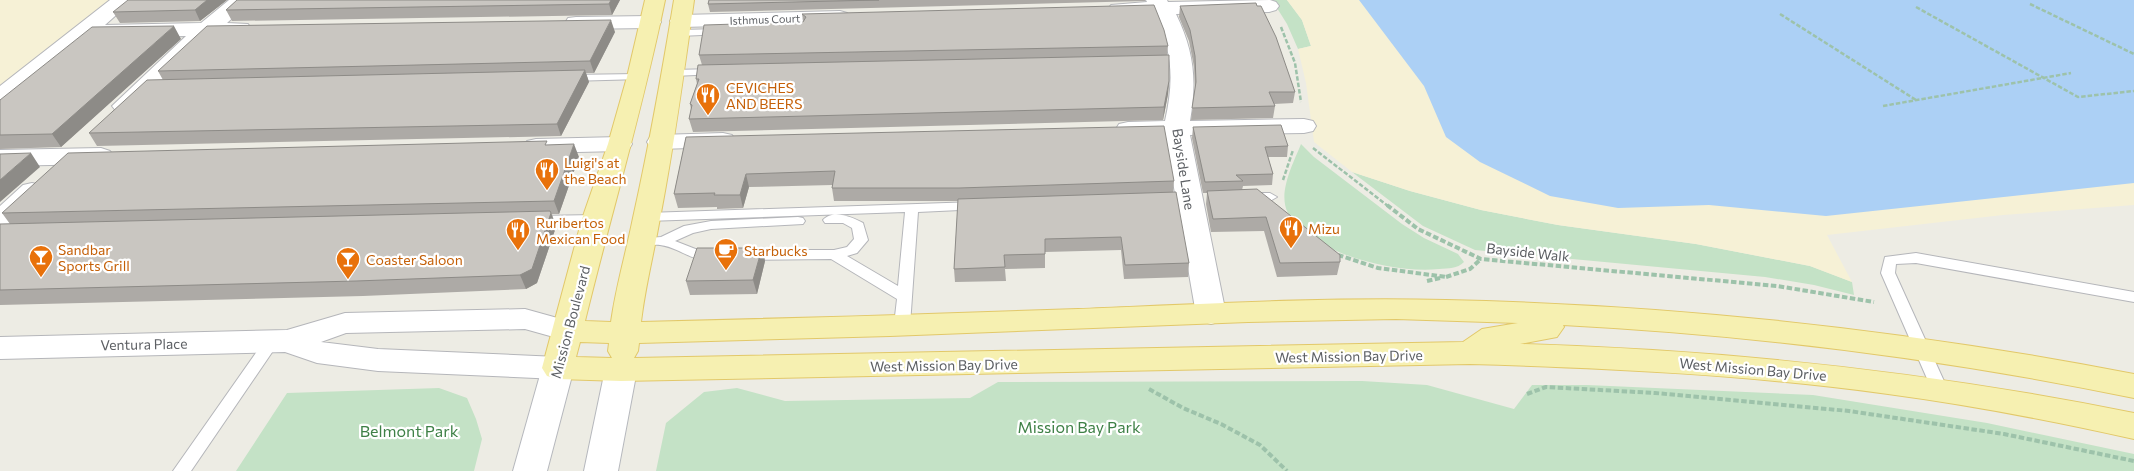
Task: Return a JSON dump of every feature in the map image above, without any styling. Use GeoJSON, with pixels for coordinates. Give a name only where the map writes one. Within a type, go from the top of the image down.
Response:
{"type":"FeatureCollection","features":[{"type":"Feature","properties":{"kind":"main road","name":"Mission Boulevard"},"geometry":{"type":"LineString","coordinates":[[558,368],[596,219],[620,144],[638,77],[655,0]]}},
{"type":"Feature","properties":{"kind":"main road"},"geometry":{"type":"LineString","coordinates":[[621,370],[630,291],[650,233],[659,142],[673,73],[681,18]]}},
{"type":"Feature","properties":{"kind":"main road"},"geometry":{"type":"LineString","coordinates":[[568,331],[624,333],[904,311],[1211,314],[1443,310],[1550,314],[1763,329],[1922,348],[2134,386]]}},
{"type":"Feature","properties":{"kind":"main road"},"geometry":{"type":"LineString","coordinates":[[1470,353],[1492,336],[1546,330],[1552,323],[1550,314]]}},
{"type":"Feature","properties":{"kind":"main road","name":"West Mission Bay Drive"},"geometry":{"type":"LineString","coordinates":[[558,368],[621,370],[1470,353],[1571,355],[1676,361],[1792,371],[1940,390],[2090,415],[2134,426]]}},
{"type":"Feature","properties":{"kind":"street"},"geometry":{"type":"LineString","coordinates":[[0,98],[123,0]]}},
{"type":"Feature","properties":{"kind":"street"},"geometry":{"type":"LineString","coordinates":[[0,220],[103,125],[154,88],[207,29],[242,0]]}},
{"type":"Feature","properties":{"kind":"street"},"geometry":{"type":"LineString","coordinates":[[1103,9],[1159,4],[1269,6]]}},
{"type":"Feature","properties":{"kind":"street","name":"Bayside Lane"},"geometry":{"type":"LineString","coordinates":[[1159,4],[1175,34],[1176,63],[1182,94],[1176,128],[1191,199],[1211,314]]}},
{"type":"Feature","properties":{"kind":"street","name":"Isthmus Court"},"geometry":{"type":"LineString","coordinates":[[681,18],[858,16]]}},
{"type":"Feature","properties":{"kind":"street"},"geometry":{"type":"LineString","coordinates":[[552,24],[650,22]]}},
{"type":"Feature","properties":{"kind":"street"},"geometry":{"type":"LineString","coordinates":[[82,32],[256,28]]}},
{"type":"Feature","properties":{"kind":"street"},"geometry":{"type":"LineString","coordinates":[[1107,130],[1304,126]]}},
{"type":"Feature","properties":{"kind":"street"},"geometry":{"type":"LineString","coordinates":[[659,142],[742,140]]}},
{"type":"Feature","properties":{"kind":"street"},"geometry":{"type":"LineString","coordinates":[[512,146],[620,144]]}},
{"type":"Feature","properties":{"kind":"street"},"geometry":{"type":"LineString","coordinates":[[0,158],[128,155]]}},
{"type":"Feature","properties":{"kind":"street","name":"Ventura Place"},"geometry":{"type":"LineString","coordinates":[[0,348],[280,341],[345,323],[526,319],[568,331]]}},
{"type":"Feature","properties":{"kind":"street","name":"Ventura Place"},"geometry":{"type":"LineString","coordinates":[[280,341],[317,352],[378,360],[558,368]]}},
{"type":"Feature","properties":{"kind":"street","name":"Mission Boulevard"},"geometry":{"type":"LineString","coordinates":[[530,471],[558,368]]}},
{"type":"Feature","properties":{"kind":"street"},"geometry":{"type":"LineString","coordinates":[[601,471],[621,370]]}},
{"type":"Feature","properties":{"kind":"lane"},"geometry":{"type":"LineString","coordinates":[[681,18],[737,32]]}},
{"type":"Feature","properties":{"kind":"lane"},"geometry":{"type":"LineString","coordinates":[[673,73],[726,72]]}},
{"type":"Feature","properties":{"kind":"lane"},"geometry":{"type":"LineString","coordinates":[[559,78],[638,77]]}},
{"type":"Feature","properties":{"kind":"lane"},"geometry":{"type":"LineString","coordinates":[[1234,198],[1270,197]]}},
{"type":"Feature","properties":{"kind":"lane"},"geometry":{"type":"LineString","coordinates":[[650,233],[912,209],[991,206]]}},
{"type":"Feature","properties":{"kind":"lane"},"geometry":{"type":"LineString","coordinates":[[904,311],[912,209]]}},
{"type":"Feature","properties":{"kind":"lane"},"geometry":{"type":"LineString","coordinates":[[527,220],[596,219]]}},
{"type":"Feature","properties":{"kind":"lane"},"geometry":{"type":"LineString","coordinates":[[845,219],[858,226],[861,240],[852,250],[834,254],[696,255],[650,233],[710,225],[845,219]]}},
{"type":"Feature","properties":{"kind":"lane"},"geometry":{"type":"LineString","coordinates":[[834,254],[904,311]]}},
{"type":"Feature","properties":{"kind":"lane"},"geometry":{"type":"LineString","coordinates":[[1940,390],[1888,273],[1890,260],[1916,258],[2134,297]]}},
{"type":"Feature","properties":{"kind":"lane"},"geometry":{"type":"LineString","coordinates":[[182,471],[280,341]]}},
{"type":"Feature","properties":{"kind":"path"},"geometry":{"type":"LineString","coordinates":[[2030,4],[2134,54]]}},
{"type":"Feature","properties":{"kind":"path","name":"Bayside Walk"},"geometry":{"type":"LineString","coordinates":[[1269,6],[1286,35],[1299,78],[1304,126],[1308,144],[1418,229],[1481,259],[1777,286],[1902,307]]}},
{"type":"Feature","properties":{"kind":"path"},"geometry":{"type":"LineString","coordinates":[[1916,7],[2078,97],[2134,91]]}},
{"type":"Feature","properties":{"kind":"path"},"geometry":{"type":"LineString","coordinates":[[1780,14],[1917,100]]}},
{"type":"Feature","properties":{"kind":"path"},"geometry":{"type":"LineString","coordinates":[[1882,106],[2071,73]]}},
{"type":"Feature","properties":{"kind":"path"},"geometry":{"type":"LineString","coordinates":[[1282,184],[1297,138],[1304,126]]}},
{"type":"Feature","properties":{"kind":"path"},"geometry":{"type":"LineString","coordinates":[[1335,253],[1350,260],[1403,274],[1447,277]]}},
{"type":"Feature","properties":{"kind":"path"},"geometry":{"type":"LineString","coordinates":[[1423,282],[1447,277],[1470,269],[1481,259]]}},
{"type":"Feature","properties":{"kind":"path"},"geometry":{"type":"LineString","coordinates":[[1145,387],[1183,408],[1221,424],[1260,445],[1287,471]]}},
{"type":"Feature","properties":{"kind":"path"},"geometry":{"type":"LineString","coordinates":[[1527,394],[1546,388],[1655,393],[1849,410],[2004,434],[2134,461]]}},
{"type":"Feature","properties":{"kind":"green space"},"geometry":{"type":"Polygon","coordinates":[[[1272,0],[1287,0],[1302,20],[1311,46],[1298,49],[1287,24],[1272,0]]]}},
{"type":"Feature","properties":{"kind":"green space"},"geometry":{"type":"Polygon","coordinates":[[[1301,144],[1314,157],[1402,224],[1424,238],[1458,254],[1464,262],[1459,266],[1449,268],[1421,270],[1400,268],[1356,258],[1315,240],[1299,227],[1288,213],[1285,205],[1285,187],[1301,144]]]}},
{"type":"Feature","properties":{"kind":"green space"},"geometry":{"type":"Polygon","coordinates":[[[1352,172],[1410,191],[1481,210],[1558,225],[1696,244],[1810,266],[1852,282],[1854,295],[1814,285],[1765,277],[1475,250],[1423,226],[1352,172]]]}},
{"type":"Feature","properties":{"kind":"green space","name":"Mission Bay Park"},"geometry":{"type":"Polygon","coordinates":[[[1362,381],[1427,385],[1514,409],[1532,385],[1587,385],[1813,395],[1987,423],[2134,454],[2134,471],[656,471],[666,423],[704,392],[737,388],[785,401],[970,398],[998,382],[1362,381]]]}},
{"type":"Feature","properties":{"kind":"green space","name":"Belmont Park"},"geometry":{"type":"Polygon","coordinates":[[[439,388],[467,398],[476,419],[482,439],[474,471],[236,471],[287,393],[439,388]]]}},
{"type":"Feature","properties":{"kind":"sand"},"geometry":{"type":"Polygon","coordinates":[[[0,0],[112,0],[0,89],[0,0]]]}},
{"type":"Feature","properties":{"kind":"sand"},"geometry":{"type":"Polygon","coordinates":[[[1287,0],[1403,0],[2134,167],[2134,205],[2003,215],[1827,235],[1852,282],[1810,266],[1696,244],[1558,225],[1481,210],[1410,191],[1352,172],[1314,142],[1306,83],[1298,49],[1311,46],[1302,20],[1287,0]]]}},
{"type":"Feature","properties":{"kind":"water"},"geometry":{"type":"Polygon","coordinates":[[[1359,0],[2134,0],[2134,183],[1826,216],[1709,205],[1618,208],[1550,196],[1480,162],[1446,137],[1424,86],[1359,0]]]}},
{"type":"Feature","properties":{"kind":"building"},"geometry":{"type":"Polygon","coordinates":[[[128,0],[207,0],[195,10],[113,12],[128,0]]]}},
{"type":"Feature","properties":{"kind":"building"},"geometry":{"type":"Polygon","coordinates":[[[237,0],[611,0],[609,4],[226,10],[237,0]]]}},
{"type":"Feature","properties":{"kind":"building"},"geometry":{"type":"Polygon","coordinates":[[[709,0],[879,0],[708,4],[709,0]]]}},
{"type":"Feature","properties":{"kind":"building"},"geometry":{"type":"Polygon","coordinates":[[[1256,3],[1257,6],[1261,6],[1276,37],[1295,92],[1269,92],[1275,106],[1192,108],[1196,82],[1195,56],[1190,30],[1180,6],[1256,3]]]}},
{"type":"Feature","properties":{"kind":"building"},"geometry":{"type":"Polygon","coordinates":[[[1154,5],[1168,46],[699,55],[704,25],[803,22],[806,17],[802,14],[1154,5]]]}},
{"type":"Feature","properties":{"kind":"building"},"geometry":{"type":"Polygon","coordinates":[[[611,20],[590,61],[158,71],[207,26],[611,20]]]}},
{"type":"Feature","properties":{"kind":"building"},"geometry":{"type":"Polygon","coordinates":[[[174,26],[52,134],[0,135],[0,100],[92,27],[174,26]]]}},
{"type":"Feature","properties":{"kind":"building"},"geometry":{"type":"Polygon","coordinates":[[[1169,55],[1169,81],[1164,107],[689,119],[692,105],[690,104],[699,79],[696,79],[698,65],[1169,55]]]}},
{"type":"Feature","properties":{"kind":"building"},"geometry":{"type":"Polygon","coordinates":[[[585,70],[557,124],[89,133],[147,80],[585,70]]]}},
{"type":"Feature","properties":{"kind":"building"},"geometry":{"type":"Polygon","coordinates":[[[1281,125],[1288,146],[1265,147],[1273,174],[1236,175],[1243,181],[1205,182],[1193,127],[1281,125]]]}},
{"type":"Feature","properties":{"kind":"building"},"geometry":{"type":"Polygon","coordinates":[[[1164,126],[1174,181],[959,188],[832,188],[835,171],[746,174],[740,195],[714,195],[715,193],[674,194],[686,137],[1164,126]]]}},
{"type":"Feature","properties":{"kind":"building"},"geometry":{"type":"Polygon","coordinates":[[[547,141],[545,145],[574,144],[554,201],[2,213],[68,153],[547,141]]]}},
{"type":"Feature","properties":{"kind":"building"},"geometry":{"type":"Polygon","coordinates":[[[31,153],[0,180],[0,154],[31,153]]]}},
{"type":"Feature","properties":{"kind":"building"},"geometry":{"type":"Polygon","coordinates":[[[1257,189],[1340,255],[1340,262],[1280,263],[1266,217],[1213,219],[1207,191],[1257,189]]]}},
{"type":"Feature","properties":{"kind":"building"},"geometry":{"type":"Polygon","coordinates":[[[1176,192],[1189,263],[1125,265],[1121,237],[1045,239],[1045,254],[1004,255],[1005,267],[954,269],[958,199],[1176,192]]]}},
{"type":"Feature","properties":{"kind":"building"},"geometry":{"type":"Polygon","coordinates":[[[550,211],[551,213],[532,269],[520,275],[0,290],[0,224],[550,211]]]}},
{"type":"Feature","properties":{"kind":"building"},"geometry":{"type":"Polygon","coordinates":[[[697,248],[762,248],[753,280],[686,281],[697,248]]]}},
{"type":"Feature","properties":{"kind":"place","name":"CEVICHES AND BEERS"},"geometry":{"type":"Point","coordinates":[708,116]}},
{"type":"Feature","properties":{"kind":"place","name":"Luigi's at the Beach"},"geometry":{"type":"Point","coordinates":[547,191]}},
{"type":"Feature","properties":{"kind":"place","name":"Mizu"},"geometry":{"type":"Point","coordinates":[1291,249]}},
{"type":"Feature","properties":{"kind":"place","name":"Ruribertos Mexican Food"},"geometry":{"type":"Point","coordinates":[518,251]}},
{"type":"Feature","properties":{"kind":"place","name":"Starbucks"},"geometry":{"type":"Point","coordinates":[726,271]}},
{"type":"Feature","properties":{"kind":"place","name":"Sandbar Sports Grill"},"geometry":{"type":"Point","coordinates":[41,278]}},
{"type":"Feature","properties":{"kind":"place","name":"Coaster Saloon"},"geometry":{"type":"Point","coordinates":[348,280]}}]}
